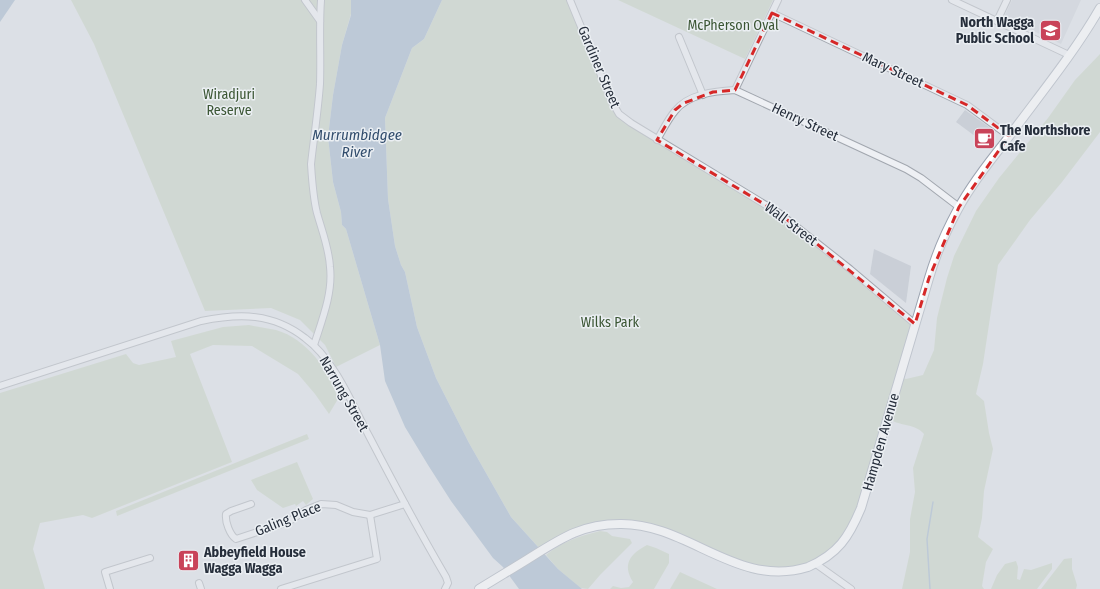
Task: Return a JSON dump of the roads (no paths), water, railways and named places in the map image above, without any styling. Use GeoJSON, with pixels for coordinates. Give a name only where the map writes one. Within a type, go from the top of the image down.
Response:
{"type":"FeatureCollection","features":[{"type":"Feature","properties":{"kind":"main road","name":"Hampden Avenue"},"geometry":{"type":"LineString","coordinates":[[479,589],[490,584],[566,535],[592,526],[622,524],[646,527],[677,538],[730,565],[756,574],[786,574],[801,570],[816,564],[839,546],[849,534],[861,508],[936,256],[959,207],[981,174],[1069,55],[1100,8]]}},
{"type":"Feature","properties":{"kind":"street"},"geometry":{"type":"LineString","coordinates":[[305,0],[320,21]]}},
{"type":"Feature","properties":{"kind":"street"},"geometry":{"type":"LineString","coordinates":[[314,345],[324,312],[331,278],[329,255],[316,212],[311,164],[320,82],[321,0]]}},
{"type":"Feature","properties":{"kind":"street","name":"Gardiner Street"},"geometry":{"type":"LineString","coordinates":[[570,0],[615,108],[624,119],[657,140]]}},
{"type":"Feature","properties":{"kind":"street"},"geometry":{"type":"LineString","coordinates":[[735,90],[778,0]]}},
{"type":"Feature","properties":{"kind":"street"},"geometry":{"type":"LineString","coordinates":[[952,0],[1069,55]]}},
{"type":"Feature","properties":{"kind":"street"},"geometry":{"type":"LineString","coordinates":[[997,21],[1007,0]]}},
{"type":"Feature","properties":{"kind":"street","name":"Mary Street"},"geometry":{"type":"LineString","coordinates":[[772,13],[967,105],[1009,136]]}},
{"type":"Feature","properties":{"kind":"street"},"geometry":{"type":"LineString","coordinates":[[679,37],[703,95]]}},
{"type":"Feature","properties":{"kind":"street","name":"Henry Street"},"geometry":{"type":"LineString","coordinates":[[657,140],[675,110],[684,103],[713,92],[735,90],[906,169],[921,178],[959,207]]}},
{"type":"Feature","properties":{"kind":"street","name":"Wall Street"},"geometry":{"type":"LineString","coordinates":[[657,140],[779,213],[850,269],[915,324]]}},
{"type":"Feature","properties":{"kind":"street","name":"Narrung Street"},"geometry":{"type":"LineString","coordinates":[[0,386],[202,321],[225,316],[265,318],[274,321],[298,333],[314,345],[334,372],[446,577],[448,583],[445,589]]}},
{"type":"Feature","properties":{"kind":"street","name":"Galing Place"},"geometry":{"type":"LineString","coordinates":[[251,504],[226,514],[226,519],[232,536],[236,539],[288,522],[306,510],[321,504],[336,505],[353,512],[370,515]]}},
{"type":"Feature","properties":{"kind":"street"},"geometry":{"type":"LineString","coordinates":[[281,589],[377,559],[370,515],[405,504]]}},
{"type":"Feature","properties":{"kind":"street"},"geometry":{"type":"LineString","coordinates":[[110,589],[105,572],[150,558]]}},
{"type":"Feature","properties":{"kind":"street"},"geometry":{"type":"LineString","coordinates":[[816,564],[851,589]]}},
{"type":"Feature","properties":{"kind":"water"},"geometry":{"type":"Polygon","coordinates":[[[0,0],[15,0],[0,22],[0,0]]]}},
{"type":"Feature","properties":{"kind":"water","name":"Murrumbidgee River"},"geometry":{"type":"Polygon","coordinates":[[[351,0],[442,0],[424,39],[412,48],[385,118],[388,199],[395,246],[401,265],[405,272],[417,327],[436,378],[469,443],[511,517],[558,569],[582,589],[519,589],[503,567],[493,558],[451,501],[405,427],[385,381],[380,345],[346,229],[342,225],[341,212],[333,182],[328,137],[333,95],[342,45],[351,15],[351,0]]]}},
{"type":"Feature","properties":{"kind":"waterway"},"geometry":{"type":"LineString","coordinates":[[930,589],[927,539],[933,502]]}},
{"type":"Feature","properties":{"kind":"place","name":"North Wagga Public School"},"geometry":{"type":"Point","coordinates":[1050,30]}},
{"type":"Feature","properties":{"kind":"place","name":"The Northshore Cafe"},"geometry":{"type":"Point","coordinates":[984,138]}},
{"type":"Feature","properties":{"kind":"place","name":"Abbeyfield House Wagga Wagga"},"geometry":{"type":"Point","coordinates":[188,560]}},
{"type":"Feature","properties":{"kind":"park label","name":"McPherson Oval"},"geometry":{"type":"Point","coordinates":[733,25]}},
{"type":"Feature","properties":{"kind":"park label","name":"Wiradjuri Reserve"},"geometry":{"type":"Point","coordinates":[229,102]}},
{"type":"Feature","properties":{"kind":"park label","name":"Wilks Park"},"geometry":{"type":"Point","coordinates":[610,322]}}]}
